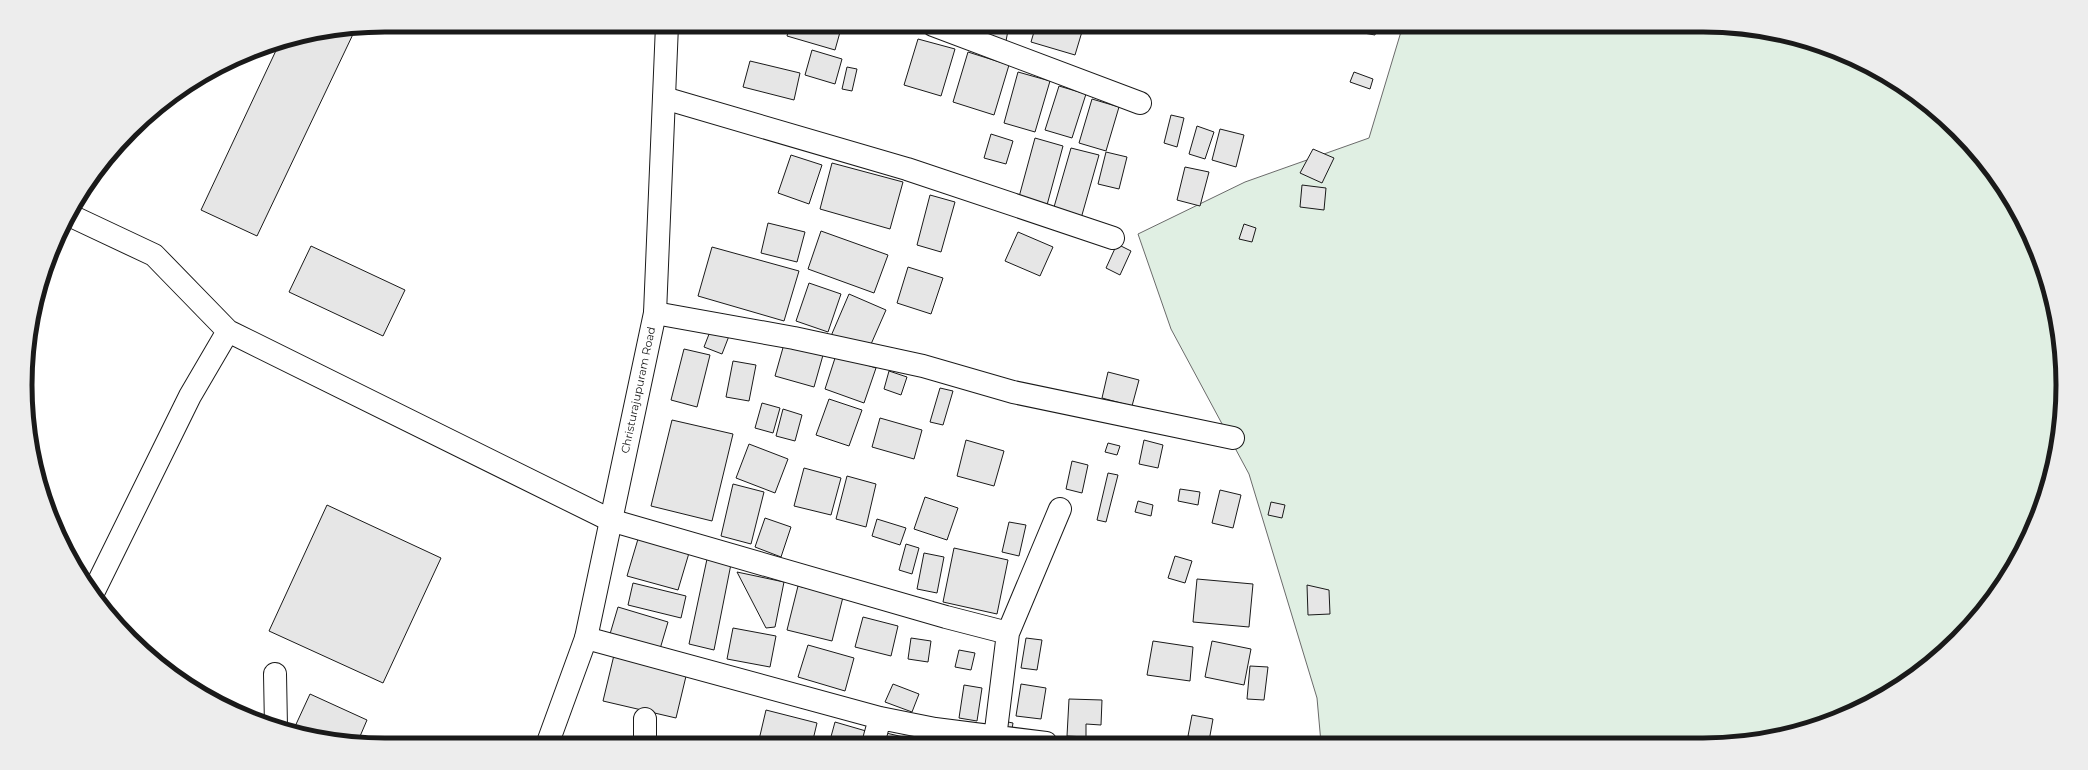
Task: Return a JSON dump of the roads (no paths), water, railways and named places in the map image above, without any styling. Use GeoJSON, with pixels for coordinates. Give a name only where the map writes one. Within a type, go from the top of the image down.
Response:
{"type":"FeatureCollection","features":[{"type":"Feature","properties":{"kind":"street","name":"Christurajupuram Road"},"geometry":{"type":"LineString","coordinates":[[550,738],[586,638],[654,313],[667,32]]}},
{"type":"Feature","properties":{"kind":"street"},"geometry":{"type":"LineString","coordinates":[[952,32],[1140,103]]}},
{"type":"Feature","properties":{"kind":"street"},"geometry":{"type":"LineString","coordinates":[[664,98],[907,169],[1113,238]]}},
{"type":"Feature","properties":{"kind":"street"},"geometry":{"type":"LineString","coordinates":[[74,217],[154,254],[228,331],[610,520],[946,617],[1008,633]]}},
{"type":"Feature","properties":{"kind":"street"},"geometry":{"type":"LineString","coordinates":[[654,313],[794,338],[922,366],[1013,392],[1233,438]]}},
{"type":"Feature","properties":{"kind":"street"},"geometry":{"type":"LineString","coordinates":[[96,587],[190,396],[228,331]]}},
{"type":"Feature","properties":{"kind":"street"},"geometry":{"type":"LineString","coordinates":[[586,638],[880,718],[934,729],[995,738],[1008,633],[1060,510]]}},
{"type":"Feature","properties":{"kind":"street"},"geometry":{"type":"LineString","coordinates":[[275,674],[276,720]]}},
{"type":"Feature","properties":{"kind":"street"},"geometry":{"type":"LineString","coordinates":[[875,738],[880,718]]}},
{"type":"Feature","properties":{"kind":"street"},"geometry":{"type":"LineString","coordinates":[[645,719],[645,738]]}}]}
